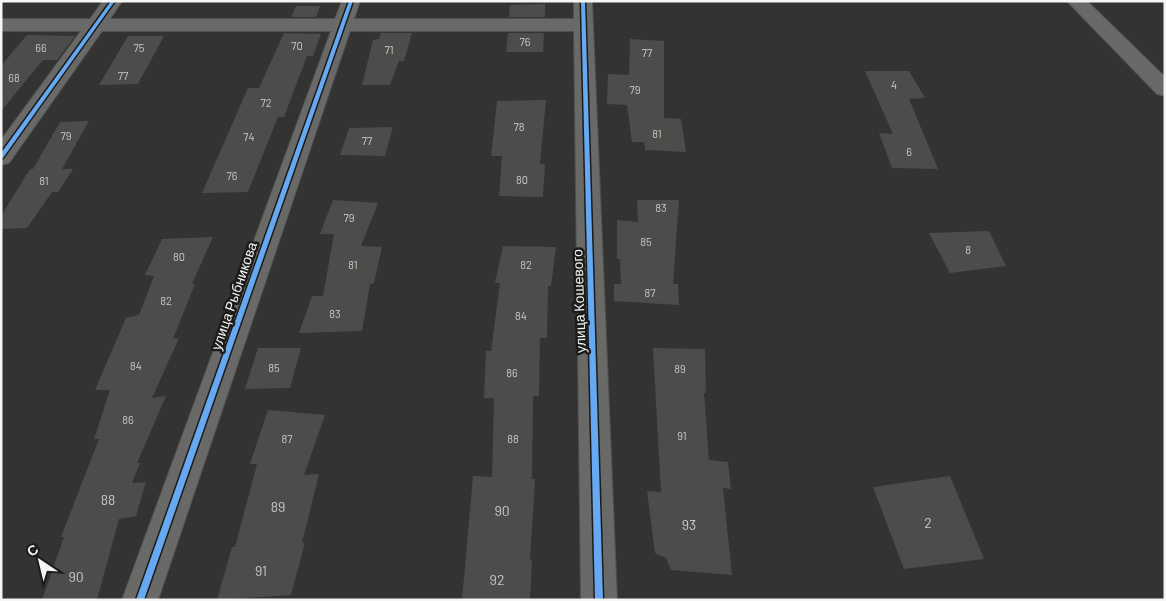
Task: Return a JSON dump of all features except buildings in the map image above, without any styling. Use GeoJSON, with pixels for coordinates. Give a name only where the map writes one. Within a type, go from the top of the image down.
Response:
{"type":"FeatureCollection","features":[{"type":"Feature","properties":{"kind":"street"},"geometry":{"type":"LineString","coordinates":[[1,157],[113,1]]}},
{"type":"Feature","properties":{"kind":"street"},"geometry":{"type":"LineString","coordinates":[[1076,1],[1165,89]]}},
{"type":"Feature","properties":{"kind":"street"},"geometry":{"type":"LineString","coordinates":[[1,25],[95,26],[347,13],[583,13]]}},
{"type":"Feature","properties":{"kind":"street","name":"улица Рыбникова"},"geometry":{"type":"LineString","coordinates":[[140,600],[347,13]]}},
{"type":"Feature","properties":{"kind":"street","name":"улица Кошевого"},"geometry":{"type":"LineString","coordinates":[[583,13],[600,600]]}},
{"type":"Feature","properties":{"kind":"cycle path"},"geometry":{"type":"LineString","coordinates":[[1,157],[113,1]]}},
{"type":"Feature","properties":{"kind":"cycle path"},"geometry":{"type":"LineString","coordinates":[[140,600],[351,1]]}},
{"type":"Feature","properties":{"kind":"cycle path"},"geometry":{"type":"LineString","coordinates":[[583,1],[599,600]]}}]}
